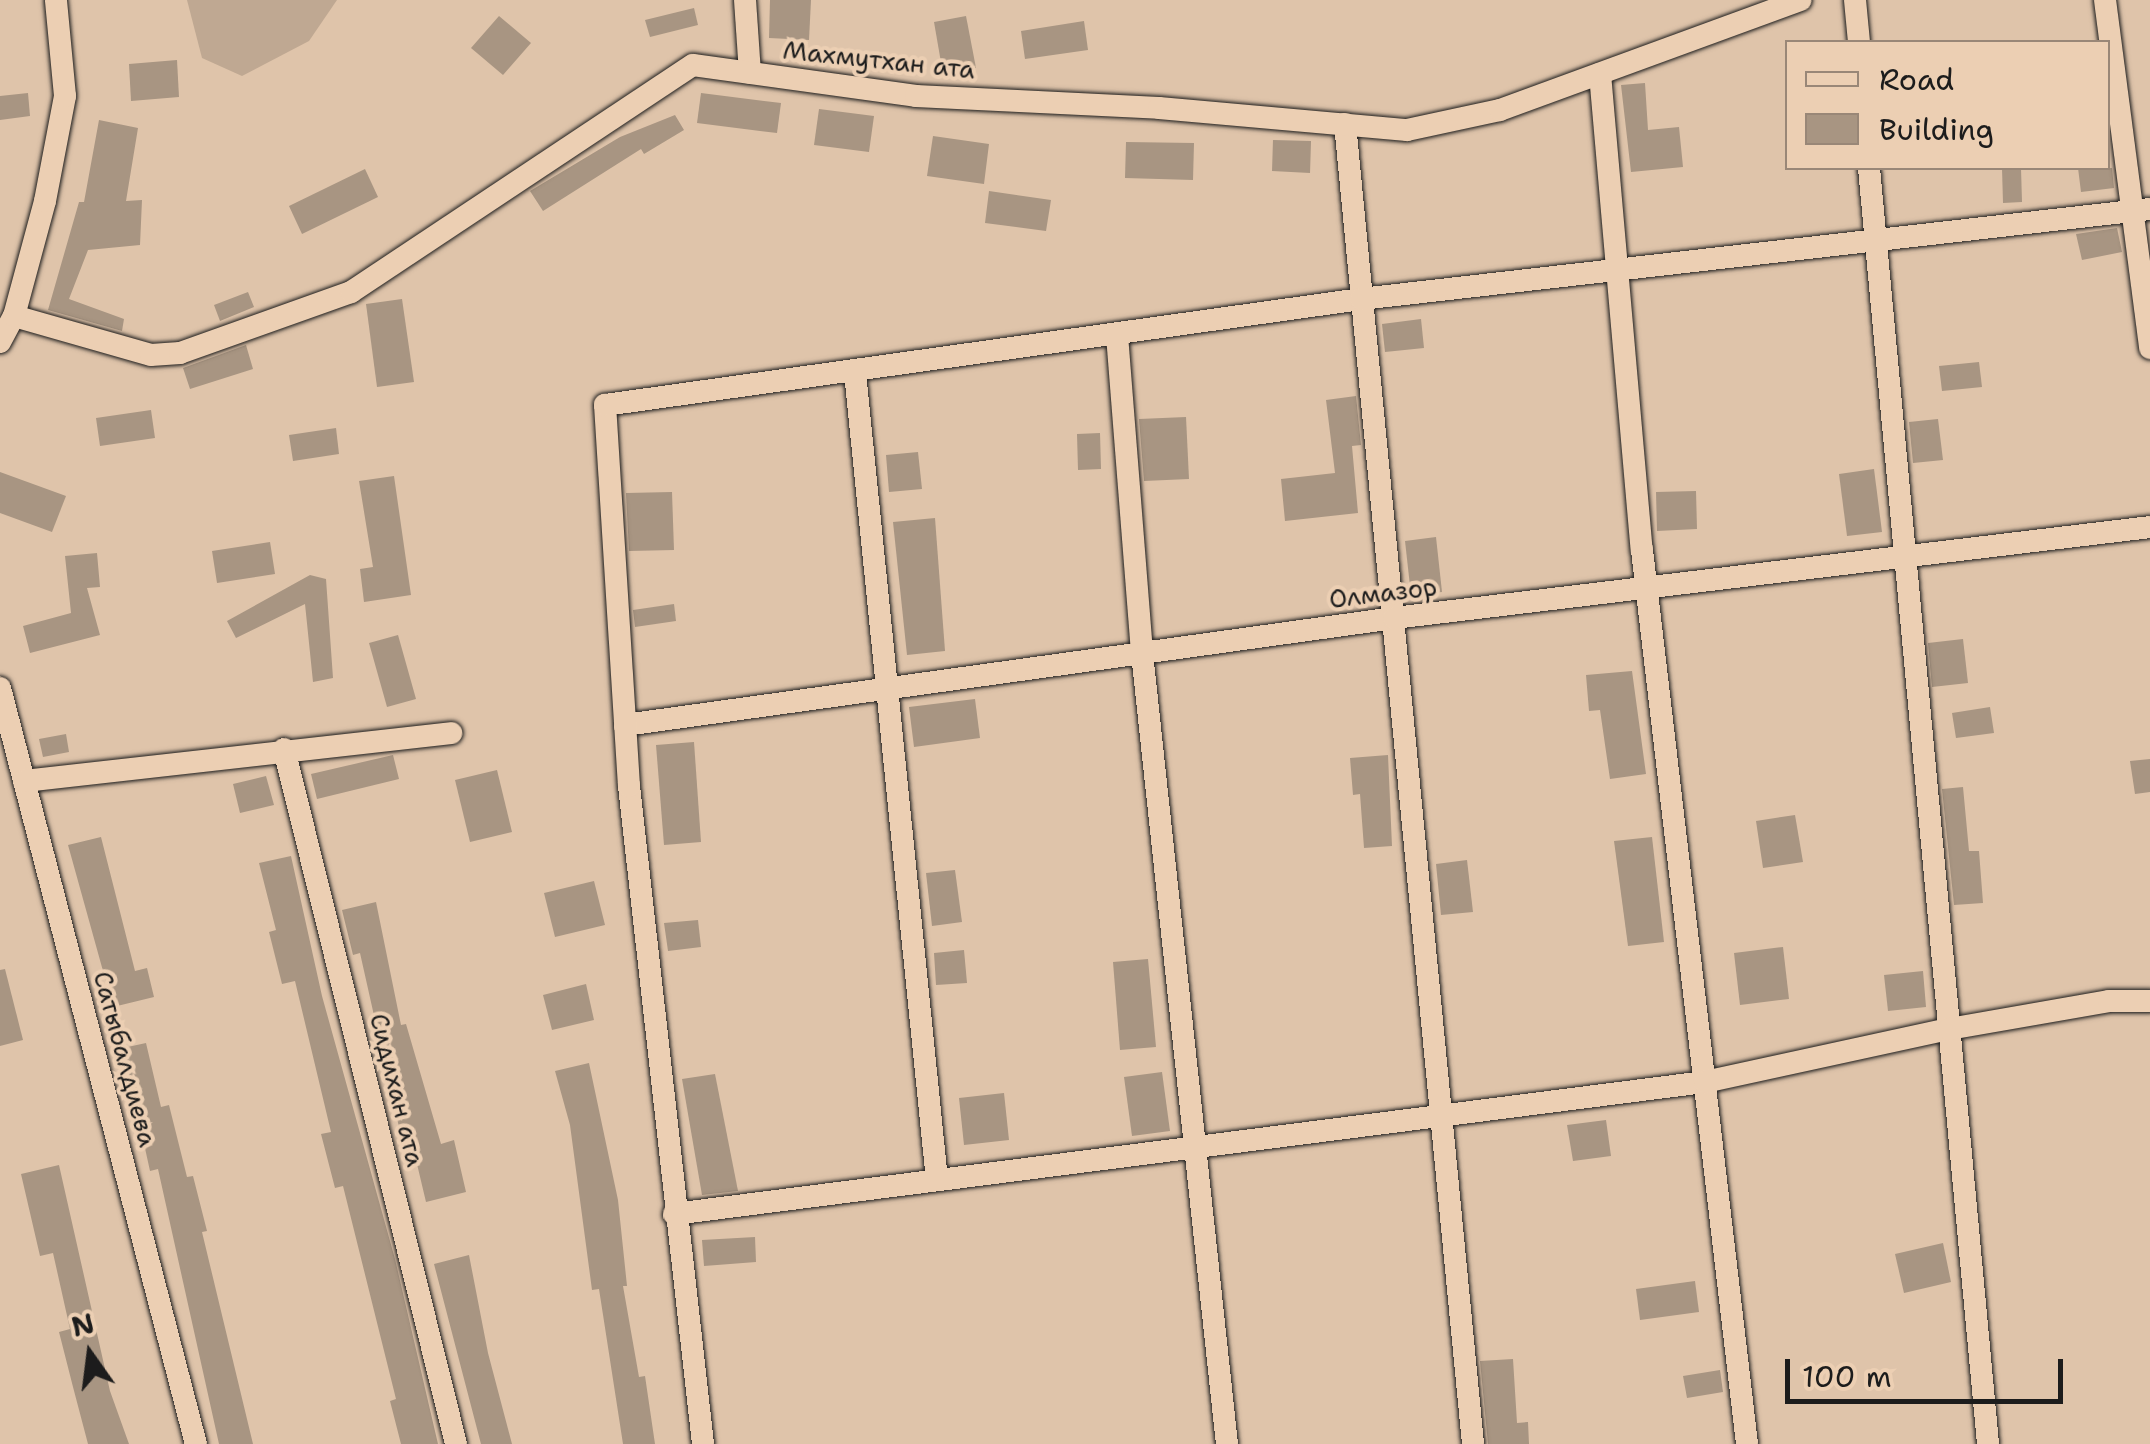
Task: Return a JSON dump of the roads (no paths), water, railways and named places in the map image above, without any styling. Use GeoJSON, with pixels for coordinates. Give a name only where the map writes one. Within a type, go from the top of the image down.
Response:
{"type":"FeatureCollection","features":[{"type":"Feature","properties":{"kind":"street"},"geometry":{"type":"LineString","coordinates":[[0,342],[14,316],[45,202],[65,96],[56,0]]}},
{"type":"Feature","properties":{"kind":"street"},"geometry":{"type":"LineString","coordinates":[[745,0],[750,73]]}},
{"type":"Feature","properties":{"kind":"street","name":"Махмутхан ата"},"geometry":{"type":"LineString","coordinates":[[14,316],[152,355],[180,353],[350,292],[693,66],[916,96],[1159,108],[1407,130],[1500,110],[1800,0]]}},
{"type":"Feature","properties":{"kind":"street"},"geometry":{"type":"LineString","coordinates":[[1855,0],[1859,40]]}},
{"type":"Feature","properties":{"kind":"street"},"geometry":{"type":"LineString","coordinates":[[2106,0],[2141,210],[2150,348]]}},
{"type":"Feature","properties":{"kind":"street"},"geometry":{"type":"LineString","coordinates":[[1600,74],[1646,590],[1747,1444]]}},
{"type":"Feature","properties":{"kind":"street"},"geometry":{"type":"LineString","coordinates":[[1344,124],[1473,1444]]}},
{"type":"Feature","properties":{"kind":"street"},"geometry":{"type":"LineString","coordinates":[[1869,170],[1988,1444]]}},
{"type":"Feature","properties":{"kind":"street"},"geometry":{"type":"LineString","coordinates":[[703,1444],[674,1214],[625,726],[606,404],[855,373],[1361,299],[1617,267],[1876,244],[2141,210]]}},
{"type":"Feature","properties":{"kind":"street"},"geometry":{"type":"LineString","coordinates":[[1117,334],[1142,653],[1227,1444]]}},
{"type":"Feature","properties":{"kind":"street"},"geometry":{"type":"LineString","coordinates":[[855,373],[937,1180]]}},
{"type":"Feature","properties":{"kind":"street","name":"Олмазор"},"geometry":{"type":"LineString","coordinates":[[625,726],[1394,618],[2150,527]]}},
{"type":"Feature","properties":{"kind":"street","name":"Сатыбалдиева"},"geometry":{"type":"LineString","coordinates":[[0,688],[196,1444]]}},
{"type":"Feature","properties":{"kind":"street"},"geometry":{"type":"LineString","coordinates":[[24,781],[284,748],[451,733]]}},
{"type":"Feature","properties":{"kind":"street","name":"Сидихан ата"},"geometry":{"type":"LineString","coordinates":[[284,748],[456,1444]]}},
{"type":"Feature","properties":{"kind":"street"},"geometry":{"type":"LineString","coordinates":[[674,1214],[1704,1082],[1949,1029],[2109,1001],[2150,1001]]}}]}
